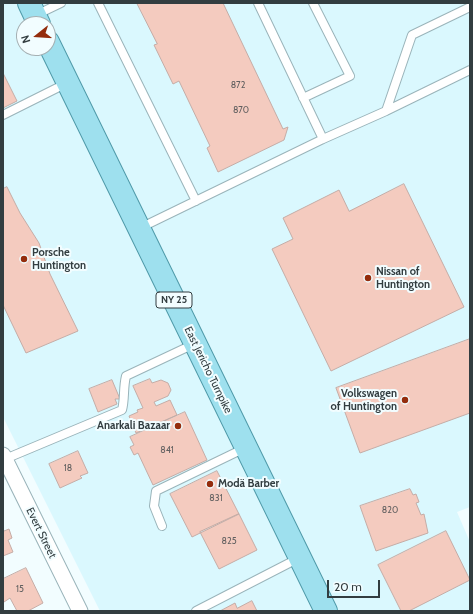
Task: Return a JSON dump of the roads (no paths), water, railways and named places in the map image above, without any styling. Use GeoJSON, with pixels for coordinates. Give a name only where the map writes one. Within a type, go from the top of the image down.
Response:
{"type":"FeatureCollection","features":[{"type":"Feature","properties":{"kind":"main road","name":"East Jericho Turnpike"},"geometry":{"type":"LineString","coordinates":[[54,56],[326,611]]}},
{"type":"Feature","properties":{"kind":"street","name":"Evert Street"},"geometry":{"type":"LineString","coordinates":[[4,457],[80,611]]}},
{"type":"Feature","properties":{"kind":"lane"},"geometry":{"type":"LineString","coordinates":[[35,14],[61,3]]}},
{"type":"Feature","properties":{"kind":"lane"},"geometry":{"type":"LineString","coordinates":[[98,3],[196,201]]}},
{"type":"Feature","properties":{"kind":"lane"},"geometry":{"type":"LineString","coordinates":[[258,3],[323,139]]}},
{"type":"Feature","properties":{"kind":"lane"},"geometry":{"type":"LineString","coordinates":[[303,98],[350,76],[313,3]]}},
{"type":"Feature","properties":{"kind":"lane"},"geometry":{"type":"LineString","coordinates":[[386,111],[412,35],[470,7]]}},
{"type":"Feature","properties":{"kind":"lane"},"geometry":{"type":"LineString","coordinates":[[139,229],[323,139],[386,111],[470,70]]}},
{"type":"Feature","properties":{"kind":"lane"},"geometry":{"type":"LineString","coordinates":[[3,115],[67,83]]}},
{"type":"Feature","properties":{"kind":"lane"},"geometry":{"type":"LineString","coordinates":[[4,457],[122,410],[125,399],[124,387],[126,376],[195,343]]}},
{"type":"Feature","properties":{"kind":"lane"},"geometry":{"type":"LineString","coordinates":[[162,526],[154,506],[156,492],[246,447]]}},
{"type":"Feature","properties":{"kind":"lane"},"geometry":{"type":"LineString","coordinates":[[196,611],[300,557]]}},
{"type":"Feature","properties":{"kind":"place","name":"Porsche Huntington"},"geometry":{"type":"Point","coordinates":[24,259]}},
{"type":"Feature","properties":{"kind":"place","name":"Nissan of Huntington"},"geometry":{"type":"Point","coordinates":[368,278]}},
{"type":"Feature","properties":{"kind":"place","name":"Volkswagen of Huntington"},"geometry":{"type":"Point","coordinates":[405,400]}},
{"type":"Feature","properties":{"kind":"place","name":"Anarkali Bazaar"},"geometry":{"type":"Point","coordinates":[178,426]}},
{"type":"Feature","properties":{"kind":"place","name":"Modä Barber"},"geometry":{"type":"Point","coordinates":[210,484]}}]}
